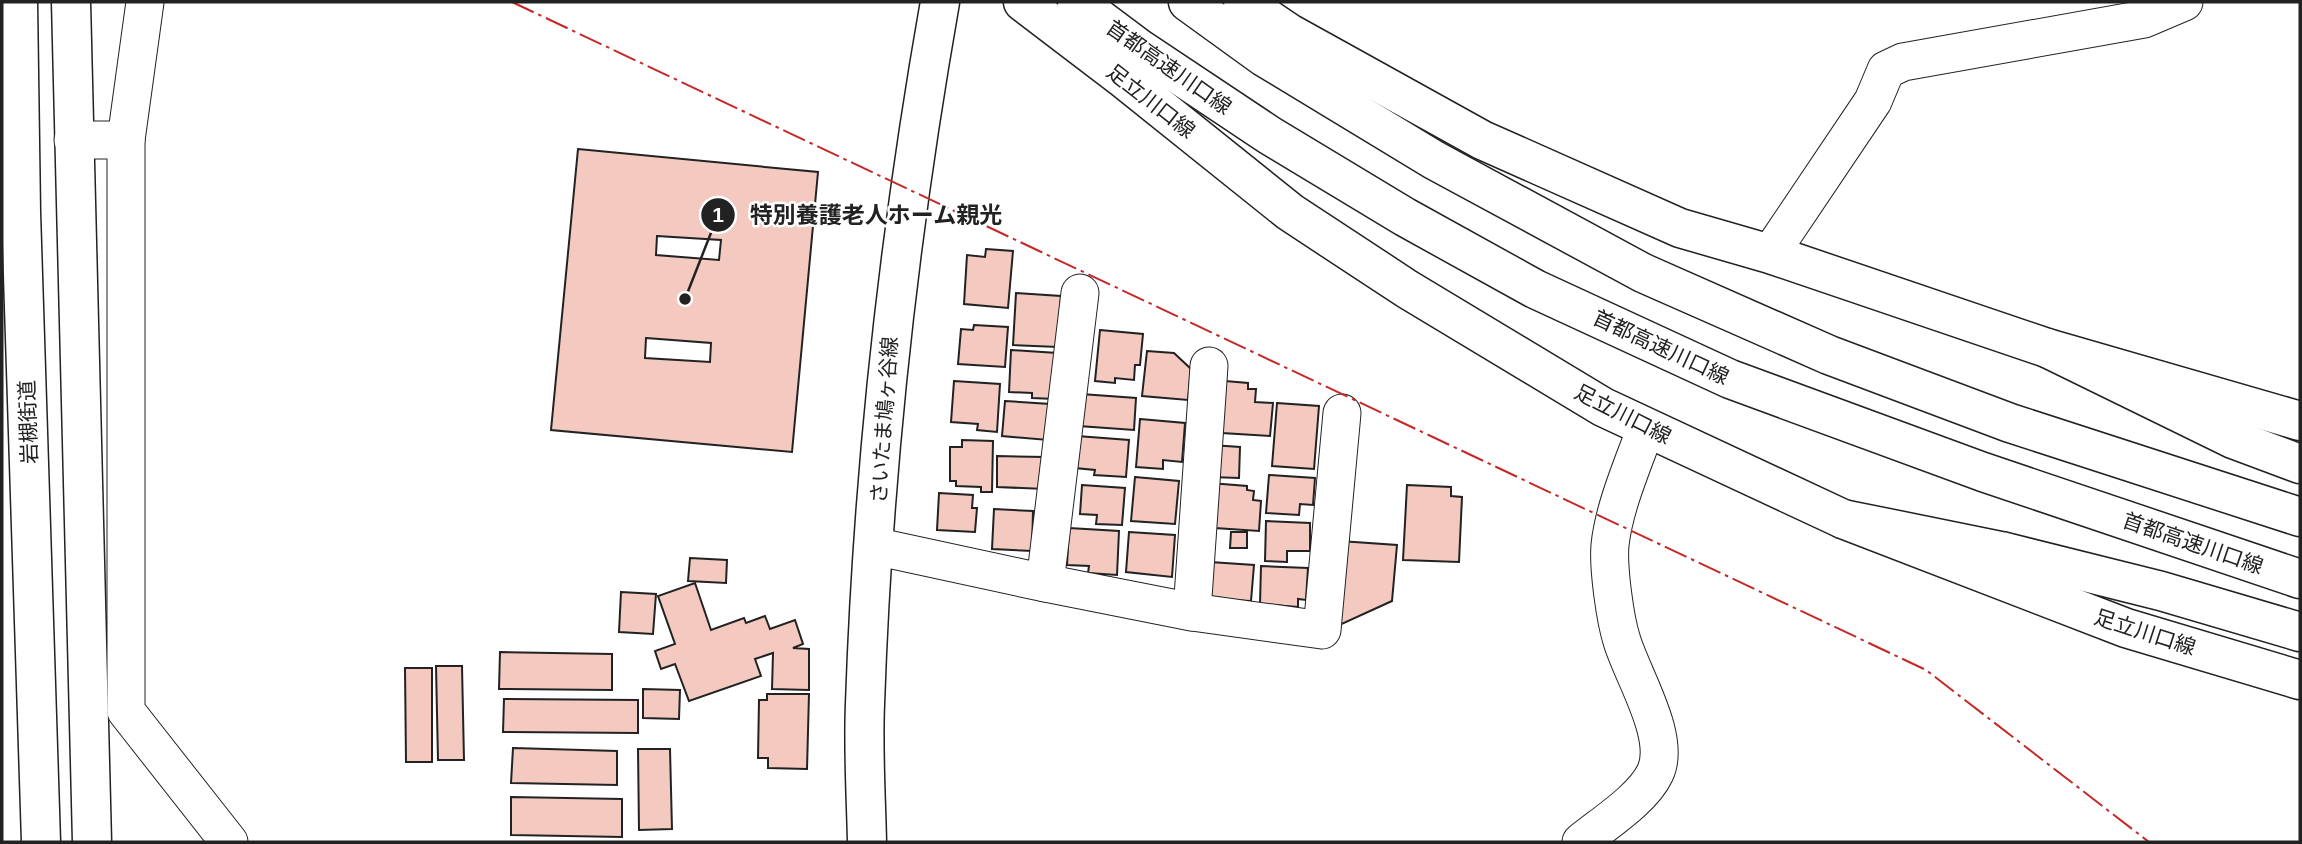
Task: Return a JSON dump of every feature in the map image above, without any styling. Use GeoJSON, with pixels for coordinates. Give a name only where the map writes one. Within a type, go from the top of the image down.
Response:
{"type":"FeatureCollection","features":[{"type":"Feature","properties":{"kind":"main road","name":"岩槻街道"},"geometry":{"type":"LineString","coordinates":[[18,2],[11,212],[41,842]]}},
{"type":"Feature","properties":{"kind":"main road"},"geometry":{"type":"LineString","coordinates":[[71,2],[92,842]]}},
{"type":"Feature","properties":{"kind":"main road","name":"さいたま鳩ヶ谷線"},"geometry":{"type":"LineString","coordinates":[[867,842],[865,706],[891,330],[919,121],[940,2]]}},
{"type":"Feature","properties":{"kind":"main road","name":"足立川口線"},"geometry":{"type":"LineString","coordinates":[[1023,2],[1290,212],[1418,296],[1603,407],[1843,519],[2126,628],[2300,680]]}},
{"type":"Feature","properties":{"kind":"main road","name":"首都高速川口線"},"geometry":{"type":"LineString","coordinates":[[1077,2],[1137,47],[1269,135],[1405,217],[1535,289],[1730,379],[1983,472],[2300,579]]}},
{"type":"Feature","properties":{"kind":"main road"},"geometry":{"type":"LineString","coordinates":[[1188,2],[1264,57],[1434,160],[1643,273],[1829,355],[2010,424],[2300,517]]}},
{"type":"Feature","properties":{"kind":"main road"},"geometry":{"type":"LineString","coordinates":[[1243,2],[1289,33],[1482,140],[1680,228],[1770,254],[2048,348],[2300,421]]}},
{"type":"Feature","properties":{"kind":"main road"},"geometry":{"type":"LineString","coordinates":[[2048,348],[2233,439],[2300,464]]}},
{"type":"Feature","properties":{"kind":"main road"},"geometry":{"type":"LineString","coordinates":[[1843,519],[2001,551],[2161,591],[2300,632]]}},
{"type":"Feature","properties":{"kind":"street"},"geometry":{"type":"LineString","coordinates":[[145,2],[127,140],[127,711],[229,842]]}},
{"type":"Feature","properties":{"kind":"street"},"geometry":{"type":"LineString","coordinates":[[1770,254],[1873,101],[1886,70],[1903,62],[2144,19],[2185,2]]}},
{"type":"Feature","properties":{"kind":"street"},"geometry":{"type":"LineString","coordinates":[[73,140],[127,140]]}},
{"type":"Feature","properties":{"kind":"street"},"geometry":{"type":"LineString","coordinates":[[1045,583],[1080,293]]}},
{"type":"Feature","properties":{"kind":"street"},"geometry":{"type":"LineString","coordinates":[[1192,612],[1209,366]]}},
{"type":"Feature","properties":{"kind":"street"},"geometry":{"type":"LineString","coordinates":[[874,546],[1192,612],[1322,630],[1342,413]]}},
{"type":"Feature","properties":{"kind":"street"},"geometry":{"type":"LineString","coordinates":[[1581,842],[1645,790],[1656,772],[1660,745],[1622,640],[1610,546],[1623,493],[1646,428]]}},
{"type":"Feature","properties":{"kind":"street"},"geometry":{"type":"LineString","coordinates":[[89,713],[127,711]]}},
{"type":"Feature","properties":{"kind":"building"},"geometry":{"type":"Polygon","coordinates":[[[578,149],[818,172],[792,452],[551,430],[578,149]],[[657,236],[656,255],[719,260],[721,240],[657,236]],[[646,338],[645,358],[710,362],[711,343],[646,338]]]}},
{"type":"Feature","properties":{"kind":"building"},"geometry":{"type":"Polygon","coordinates":[[[986,249],[1013,251],[1008,308],[964,304],[967,255],[985,257],[986,249]]]}},
{"type":"Feature","properties":{"kind":"building"},"geometry":{"type":"Polygon","coordinates":[[[1016,293],[1061,296],[1058,347],[1013,345],[1016,293]]]}},
{"type":"Feature","properties":{"kind":"building"},"geometry":{"type":"Polygon","coordinates":[[[974,325],[1008,327],[1005,367],[958,364],[961,329],[973,330],[974,325]]]}},
{"type":"Feature","properties":{"kind":"building"},"geometry":{"type":"Polygon","coordinates":[[[1100,330],[1143,334],[1140,365],[1135,365],[1134,380],[1115,378],[1115,383],[1095,381],[1100,330]]]}},
{"type":"Feature","properties":{"kind":"building"},"geometry":{"type":"Polygon","coordinates":[[[1011,350],[1057,353],[1055,399],[1032,398],[1032,393],[1009,392],[1011,350]]]}},
{"type":"Feature","properties":{"kind":"building"},"geometry":{"type":"Polygon","coordinates":[[[1147,351],[1174,353],[1191,369],[1188,400],[1142,396],[1147,351]]]}},
{"type":"Feature","properties":{"kind":"building"},"geometry":{"type":"Polygon","coordinates":[[[954,381],[1000,384],[997,432],[977,430],[978,424],[951,422],[954,381]]]}},
{"type":"Feature","properties":{"kind":"building"},"geometry":{"type":"Polygon","coordinates":[[[1225,381],[1248,383],[1248,389],[1256,389],[1255,402],[1273,403],[1270,436],[1222,433],[1225,381]]]}},
{"type":"Feature","properties":{"kind":"building"},"geometry":{"type":"Polygon","coordinates":[[[1081,394],[1136,398],[1134,430],[1079,426],[1081,394]]]}},
{"type":"Feature","properties":{"kind":"building"},"geometry":{"type":"Polygon","coordinates":[[[1005,401],[1050,404],[1048,440],[1002,436],[1005,401]]]}},
{"type":"Feature","properties":{"kind":"building"},"geometry":{"type":"Polygon","coordinates":[[[1277,403],[1319,406],[1314,469],[1272,466],[1277,403]]]}},
{"type":"Feature","properties":{"kind":"building"},"geometry":{"type":"Polygon","coordinates":[[[1140,419],[1185,423],[1182,462],[1163,460],[1163,469],[1136,467],[1140,419]]]}},
{"type":"Feature","properties":{"kind":"building"},"geometry":{"type":"Polygon","coordinates":[[[1077,436],[1129,440],[1126,477],[1094,475],[1095,470],[1075,468],[1077,436]]]}},
{"type":"Feature","properties":{"kind":"building"},"geometry":{"type":"Polygon","coordinates":[[[962,440],[993,441],[992,492],[981,492],[981,487],[956,486],[956,481],[950,481],[950,447],[962,447],[962,440]]]}},
{"type":"Feature","properties":{"kind":"building"},"geometry":{"type":"Polygon","coordinates":[[[1211,445],[1240,447],[1239,478],[1210,477],[1211,445]]]}},
{"type":"Feature","properties":{"kind":"building"},"geometry":{"type":"Polygon","coordinates":[[[997,456],[1045,457],[1045,489],[997,487],[997,456]]]}},
{"type":"Feature","properties":{"kind":"building"},"geometry":{"type":"Polygon","coordinates":[[[1269,475],[1315,478],[1313,505],[1300,504],[1299,515],[1266,513],[1269,475]]]}},
{"type":"Feature","properties":{"kind":"building"},"geometry":{"type":"Polygon","coordinates":[[[1135,477],[1179,481],[1175,524],[1131,521],[1135,477]]]}},
{"type":"Feature","properties":{"kind":"building"},"geometry":{"type":"Polygon","coordinates":[[[1210,483],[1247,486],[1247,490],[1254,491],[1253,500],[1261,501],[1259,531],[1215,528],[1210,483]]]}},
{"type":"Feature","properties":{"kind":"building"},"geometry":{"type":"Polygon","coordinates":[[[1082,485],[1125,488],[1122,525],[1096,524],[1097,515],[1080,514],[1082,485]]]}},
{"type":"Feature","properties":{"kind":"building"},"geometry":{"type":"Polygon","coordinates":[[[1407,485],[1451,487],[1451,496],[1462,497],[1459,562],[1403,560],[1407,485]]]}},
{"type":"Feature","properties":{"kind":"building"},"geometry":{"type":"Polygon","coordinates":[[[939,493],[973,495],[972,508],[977,508],[975,532],[937,530],[939,493]]]}},
{"type":"Feature","properties":{"kind":"building"},"geometry":{"type":"Polygon","coordinates":[[[994,509],[1033,511],[1032,551],[992,549],[994,509]]]}},
{"type":"Feature","properties":{"kind":"building"},"geometry":{"type":"Polygon","coordinates":[[[1266,521],[1310,523],[1310,551],[1287,551],[1287,562],[1265,561],[1266,521]]]}},
{"type":"Feature","properties":{"kind":"building"},"geometry":{"type":"Polygon","coordinates":[[[1069,528],[1119,531],[1117,575],[1088,573],[1089,566],[1067,565],[1069,528]]]}},
{"type":"Feature","properties":{"kind":"building"},"geometry":{"type":"Polygon","coordinates":[[[1129,532],[1175,535],[1172,577],[1126,572],[1129,532]]]}},
{"type":"Feature","properties":{"kind":"building"},"geometry":{"type":"Polygon","coordinates":[[[1231,532],[1247,532],[1247,548],[1230,548],[1231,532]]]}},
{"type":"Feature","properties":{"kind":"building"},"geometry":{"type":"Polygon","coordinates":[[[1340,541],[1397,545],[1392,601],[1333,628],[1340,541]]]}},
{"type":"Feature","properties":{"kind":"building"},"geometry":{"type":"Polygon","coordinates":[[[690,558],[727,560],[726,583],[688,581],[690,558]]]}},
{"type":"Feature","properties":{"kind":"building"},"geometry":{"type":"Polygon","coordinates":[[[1210,562],[1254,565],[1251,601],[1208,599],[1210,562]]]}},
{"type":"Feature","properties":{"kind":"building"},"geometry":{"type":"Polygon","coordinates":[[[1261,566],[1308,568],[1306,600],[1298,599],[1298,607],[1260,604],[1261,566]]]}},
{"type":"Feature","properties":{"kind":"building"},"geometry":{"type":"Polygon","coordinates":[[[695,583],[711,630],[744,618],[746,623],[765,616],[770,629],[795,620],[803,644],[793,648],[809,649],[809,690],[772,689],[773,653],[755,659],[761,676],[689,701],[675,664],[661,669],[655,651],[675,644],[658,596],[695,583]]]}},
{"type":"Feature","properties":{"kind":"building"},"geometry":{"type":"Polygon","coordinates":[[[621,592],[656,594],[653,634],[619,632],[621,592]]]}},
{"type":"Feature","properties":{"kind":"building"},"geometry":{"type":"Polygon","coordinates":[[[500,652],[612,654],[612,690],[499,689],[500,652]]]}},
{"type":"Feature","properties":{"kind":"building"},"geometry":{"type":"Polygon","coordinates":[[[436,666],[462,666],[464,760],[438,760],[436,666]]]}},
{"type":"Feature","properties":{"kind":"building"},"geometry":{"type":"Polygon","coordinates":[[[405,668],[432,668],[432,762],[406,762],[405,668]]]}},
{"type":"Feature","properties":{"kind":"building"},"geometry":{"type":"Polygon","coordinates":[[[643,689],[680,690],[679,719],[643,718],[643,689]]]}},
{"type":"Feature","properties":{"kind":"building"},"geometry":{"type":"Polygon","coordinates":[[[767,694],[809,694],[807,769],[768,768],[768,758],[758,758],[759,700],[767,700],[767,694]]]}},
{"type":"Feature","properties":{"kind":"building"},"geometry":{"type":"Polygon","coordinates":[[[504,699],[638,700],[638,733],[503,732],[504,699]]]}},
{"type":"Feature","properties":{"kind":"building"},"geometry":{"type":"Polygon","coordinates":[[[513,748],[617,751],[617,785],[511,783],[513,748]]]}},
{"type":"Feature","properties":{"kind":"building"},"geometry":{"type":"Polygon","coordinates":[[[638,749],[670,749],[672,829],[639,830],[638,749]]]}},
{"type":"Feature","properties":{"kind":"building"},"geometry":{"type":"Polygon","coordinates":[[[511,797],[622,799],[622,837],[511,835],[511,797]]]}},
{"type":"Feature","properties":{"kind":"power"},"geometry":{"type":"LineString","coordinates":[[512,2],[1926,670],[2149,842]]}},
{"type":"Feature","properties":{"kind":"place","name":"特別養護老人ホーム親光"},"geometry":{"type":"Point","coordinates":[685,299]}}]}
